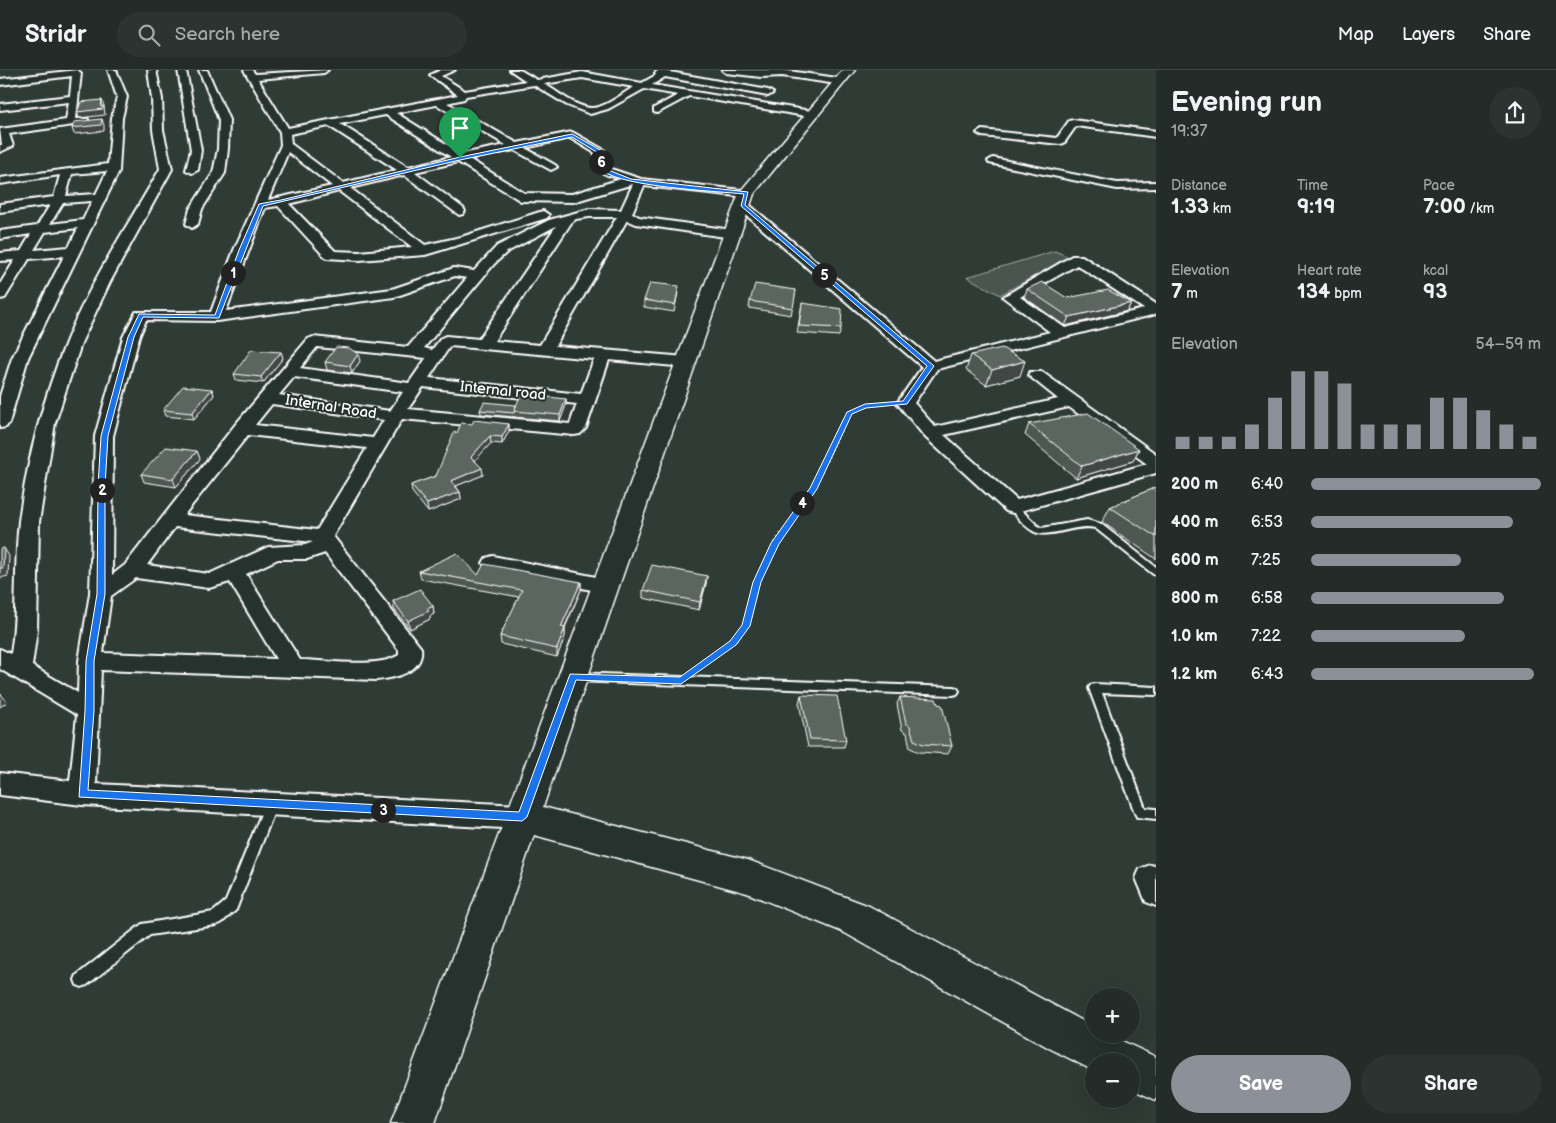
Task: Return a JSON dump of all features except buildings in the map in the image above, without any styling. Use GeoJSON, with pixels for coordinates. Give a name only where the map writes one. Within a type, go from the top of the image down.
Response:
{"type":"FeatureCollection","features":[{"type":"Feature","properties":{"kind":"street"},"geometry":{"type":"LineString","coordinates":[[2,413],[20,358],[113,167],[108,119],[122,97],[112,70]]}},
{"type":"Feature","properties":{"kind":"street"},"geometry":{"type":"LineString","coordinates":[[20,670],[26,630],[29,522],[46,423],[74,341],[103,282],[166,169],[158,130],[157,99],[152,70]]}},
{"type":"Feature","properties":{"kind":"street"},"geometry":{"type":"LineString","coordinates":[[182,70],[196,150],[192,170]]}},
{"type":"Feature","properties":{"kind":"street"},"geometry":{"type":"LineString","coordinates":[[192,224],[196,209],[219,173],[223,148],[224,120],[204,70]]}},
{"type":"Feature","properties":{"kind":"street"},"geometry":{"type":"LineString","coordinates":[[324,70],[250,73],[285,139],[341,186],[425,251]]}},
{"type":"Feature","properties":{"kind":"street"},"geometry":{"type":"LineString","coordinates":[[451,70],[434,75],[463,94]]}},
{"type":"Feature","properties":{"kind":"street"},"geometry":{"type":"LineString","coordinates":[[514,70],[584,110],[597,110],[620,99],[643,86],[660,72],[781,95]]}},
{"type":"Feature","properties":{"kind":"street"},"geometry":{"type":"LineString","coordinates":[[726,70],[761,74],[839,74]]}},
{"type":"Feature","properties":{"kind":"street"},"geometry":{"type":"LineString","coordinates":[[0,82],[77,73],[70,123]]}},
{"type":"Feature","properties":{"kind":"street"},"geometry":{"type":"LineString","coordinates":[[413,1123],[744,199],[839,74]]}},
{"type":"Feature","properties":{"kind":"street"},"geometry":{"type":"LineString","coordinates":[[285,139],[331,123],[440,103],[461,97],[463,94],[582,75],[686,94],[814,106]]}},
{"type":"Feature","properties":{"kind":"street"},"geometry":{"type":"LineString","coordinates":[[657,110],[686,94]]}},
{"type":"Feature","properties":{"kind":"street"},"geometry":{"type":"LineString","coordinates":[[0,107],[75,98]]}},
{"type":"Feature","properties":{"kind":"street"},"geometry":{"type":"LineString","coordinates":[[570,103],[595,98],[620,99]]}},
{"type":"Feature","properties":{"kind":"street"},"geometry":{"type":"LineString","coordinates":[[28,103],[30,111],[29,128]]}},
{"type":"Feature","properties":{"kind":"street"},"geometry":{"type":"LineString","coordinates":[[440,103],[550,167]]}},
{"type":"Feature","properties":{"kind":"street"},"geometry":{"type":"LineString","coordinates":[[389,113],[526,198],[573,198],[636,181]]}},
{"type":"Feature","properties":{"kind":"street"},"geometry":{"type":"LineString","coordinates":[[0,149],[8,146],[1,132],[108,119]]}},
{"type":"Feature","properties":{"kind":"street"},"geometry":{"type":"LineString","coordinates":[[331,123],[406,171],[458,211]]}},
{"type":"Feature","properties":{"kind":"street"},"geometry":{"type":"LineString","coordinates":[[982,133],[1060,141],[1073,124],[1156,134]]}},
{"type":"Feature","properties":{"kind":"street"},"geometry":{"type":"LineString","coordinates":[[261,205],[281,202],[460,158],[576,136],[600,152],[604,170],[636,181],[744,199],[931,366]]}},
{"type":"Feature","properties":{"kind":"street"},"geometry":{"type":"LineString","coordinates":[[217,317],[285,139]]}},
{"type":"Feature","properties":{"kind":"street"},"geometry":{"type":"LineString","coordinates":[[992,161],[1117,186],[1156,185]]}},
{"type":"Feature","properties":{"kind":"street"},"geometry":{"type":"LineString","coordinates":[[0,181],[67,171],[113,167]]}},
{"type":"Feature","properties":{"kind":"street"},"geometry":{"type":"LineString","coordinates":[[0,295],[23,255],[59,200],[67,171]]}},
{"type":"Feature","properties":{"kind":"street"},"geometry":{"type":"LineString","coordinates":[[546,348],[625,214],[636,181]]}},
{"type":"Feature","properties":{"kind":"street"},"geometry":{"type":"LineString","coordinates":[[0,208],[59,200],[100,197]]}},
{"type":"Feature","properties":{"kind":"street"},"geometry":{"type":"LineString","coordinates":[[281,202],[331,255],[364,257],[425,251],[489,234],[543,215]]}},
{"type":"Feature","properties":{"kind":"street"},"geometry":{"type":"LineString","coordinates":[[485,342],[566,221],[572,216],[589,213],[625,214],[636,220],[732,234]]}},
{"type":"Feature","properties":{"kind":"street"},"geometry":{"type":"LineString","coordinates":[[413,351],[476,275],[502,249],[553,222],[566,221]]}},
{"type":"Feature","properties":{"kind":"street"},"geometry":{"type":"LineString","coordinates":[[0,235],[86,224]]}},
{"type":"Feature","properties":{"kind":"street"},"geometry":{"type":"LineString","coordinates":[[0,257],[72,251]]}},
{"type":"Feature","properties":{"kind":"street"},"geometry":{"type":"LineString","coordinates":[[1062,334],[1010,296],[1077,259],[1156,310]]}},
{"type":"Feature","properties":{"kind":"street"},"geometry":{"type":"LineString","coordinates":[[82,794],[90,711],[90,661],[101,594],[104,436],[131,337],[141,315],[217,317],[394,293],[454,272],[476,275]]}},
{"type":"Feature","properties":{"kind":"street"},"geometry":{"type":"LineString","coordinates":[[1156,310],[931,366],[905,403],[931,433],[1013,507],[1156,467]]}},
{"type":"Feature","properties":{"kind":"street"},"geometry":{"type":"LineString","coordinates":[[132,570],[209,581],[234,572],[275,552],[307,552],[326,540],[378,444],[438,355],[446,340],[485,342],[686,362]]}},
{"type":"Feature","properties":{"kind":"street"},"geometry":{"type":"LineString","coordinates":[[101,594],[132,570],[241,429],[313,342],[438,355]]}},
{"type":"Feature","properties":{"kind":"street"},"geometry":{"type":"LineString","coordinates":[[587,400],[602,354]]}},
{"type":"Feature","properties":{"kind":"street","name":"Internal Road"},"geometry":{"type":"LineString","coordinates":[[288,371],[417,385]]}},
{"type":"Feature","properties":{"kind":"street"},"geometry":{"type":"LineString","coordinates":[[1036,374],[1156,462]]}},
{"type":"Feature","properties":{"kind":"street","name":"Internal road"},"geometry":{"type":"LineString","coordinates":[[417,385],[587,400]]}},
{"type":"Feature","properties":{"kind":"street","name":"Internal Road"},"geometry":{"type":"LineString","coordinates":[[267,398],[396,415],[569,430],[577,428],[587,400]]}},
{"type":"Feature","properties":{"kind":"street"},"geometry":{"type":"LineString","coordinates":[[931,433],[1071,401]]}},
{"type":"Feature","properties":{"kind":"street"},"geometry":{"type":"LineString","coordinates":[[241,429],[378,444]]}},
{"type":"Feature","properties":{"kind":"street"},"geometry":{"type":"LineString","coordinates":[[90,661],[376,671],[392,670],[402,666],[411,658],[410,648],[326,540],[170,520]]}},
{"type":"Feature","properties":{"kind":"street"},"geometry":{"type":"LineString","coordinates":[[493,563],[606,586]]}},
{"type":"Feature","properties":{"kind":"street"},"geometry":{"type":"LineString","coordinates":[[234,572],[293,668]]}},
{"type":"Feature","properties":{"kind":"street"},"geometry":{"type":"LineString","coordinates":[[0,658],[90,711]]}},
{"type":"Feature","properties":{"kind":"street"},"geometry":{"type":"LineString","coordinates":[[0,784],[82,794],[522,817],[748,877],[856,919],[1065,1035],[1102,1053]]}},
{"type":"Feature","properties":{"kind":"street"},"geometry":{"type":"LineString","coordinates":[[1156,879],[1150,878],[1156,892]]}},
{"type":"Feature","properties":{"kind":"street"},"geometry":{"type":"LineString","coordinates":[[1140,1071],[1156,1079]]}},
{"type":"Feature","properties":{"kind":"lane"},"geometry":{"type":"LineString","coordinates":[[1013,507],[1036,528],[1042,531],[1086,523],[1098,526],[1156,572]]}},
{"type":"Feature","properties":{"kind":"lane"},"geometry":{"type":"LineString","coordinates":[[573,677],[953,691]]}},
{"type":"Feature","properties":{"kind":"lane"},"geometry":{"type":"LineString","coordinates":[[1156,691],[1095,688],[1141,813],[1156,814]]}},
{"type":"Feature","properties":{"kind":"lane"},"geometry":{"type":"LineString","coordinates":[[82,980],[147,930],[216,918],[225,913],[231,905],[271,804]]}},
{"type":"Feature","properties":{"kind":"path"},"geometry":{"type":"LineString","coordinates":[[681,681],[719,654],[740,636],[746,626],[757,582],[775,543],[813,489],[849,413],[865,406],[905,403]]}},
{"type":"Feature","properties":{"kind":"shaded area"},"geometry":{"type":"Polygon","coordinates":[[[1055,251],[1069,257],[1000,295],[967,277],[1055,251]]]}},
{"type":"Feature","properties":{"kind":"route"},"geometry":{"type":"LineString","coordinates":[[572,135],[600,152],[604,170],[631,180],[747,193],[742,206],[931,366],[905,403],[865,406],[849,413],[813,489],[775,543],[757,582],[746,626],[733,643],[681,681],[573,677],[522,817],[82,794],[90,711],[90,661],[101,594],[104,436],[131,337],[141,315],[217,317],[241,250],[261,205],[281,202],[460,158],[572,135]]}}]}
